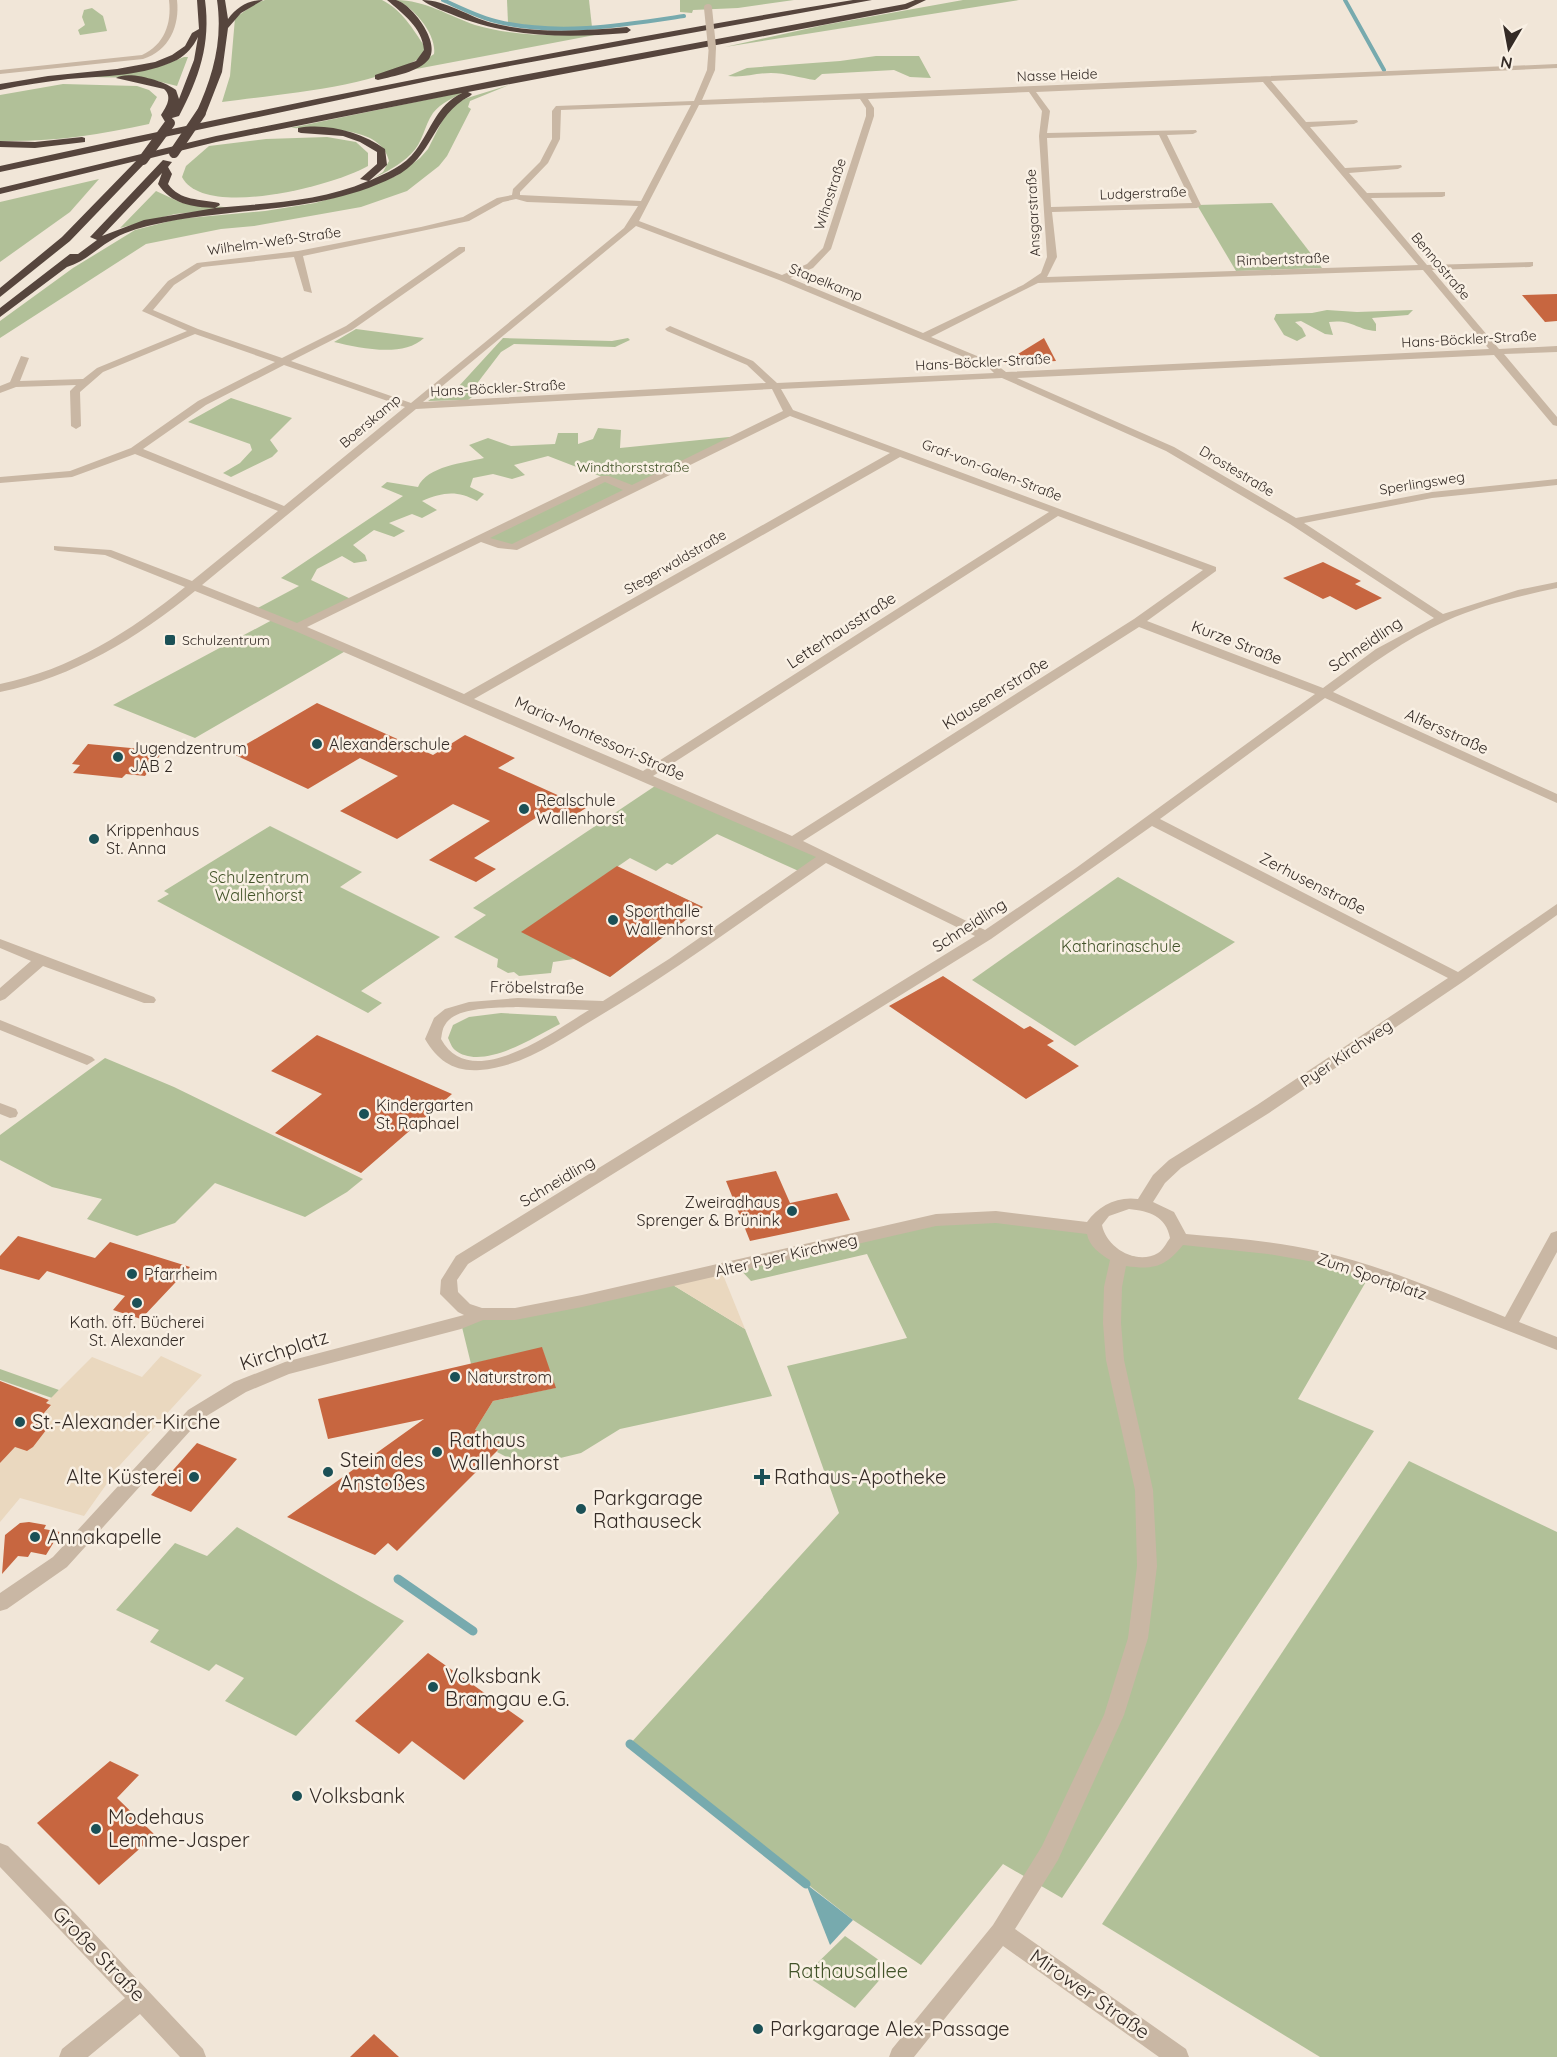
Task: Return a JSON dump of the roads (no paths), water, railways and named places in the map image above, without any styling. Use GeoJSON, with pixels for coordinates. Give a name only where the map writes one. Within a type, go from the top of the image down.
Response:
{"type":"FeatureCollection","features":[{"type":"Feature","properties":{"kind":"highway"},"geometry":{"type":"LineString","coordinates":[[0,294],[45,258],[120,186],[143,160],[171,121],[194,81],[204,41],[201,0]]}},
{"type":"Feature","properties":{"kind":"highway"},"geometry":{"type":"LineString","coordinates":[[0,314],[65,264],[106,227],[174,153],[201,113],[215,81],[222,58],[224,27],[221,0]]}},
{"type":"Feature","properties":{"kind":"highway"},"geometry":{"type":"LineString","coordinates":[[224,27],[238,11],[260,0]]}},
{"type":"Feature","properties":{"kind":"highway"},"geometry":{"type":"LineString","coordinates":[[350,86],[416,64],[426,57],[430,50],[430,41],[407,11],[391,0]]}},
{"type":"Feature","properties":{"kind":"highway"},"geometry":{"type":"LineString","coordinates":[[426,0],[484,24],[530,32],[584,33],[658,27]]}},
{"type":"Feature","properties":{"kind":"highway"},"geometry":{"type":"LineString","coordinates":[[0,159],[350,86],[658,27],[829,0]]}},
{"type":"Feature","properties":{"kind":"highway"},"geometry":{"type":"LineString","coordinates":[[0,169],[480,68],[725,23],[868,0]]}},
{"type":"Feature","properties":{"kind":"highway"},"geometry":{"type":"LineString","coordinates":[[0,190],[216,139],[507,81],[907,6],[921,0]]}},
{"type":"Feature","properties":{"kind":"highway"},"geometry":{"type":"LineString","coordinates":[[0,180],[299,114],[493,75],[701,36],[921,0]]}},
{"type":"Feature","properties":{"kind":"highway"},"geometry":{"type":"LineString","coordinates":[[0,89],[54,78],[118,72],[156,64],[187,50],[195,35],[203,30]]}},
{"type":"Feature","properties":{"kind":"highway"},"geometry":{"type":"LineString","coordinates":[[0,89],[86,79],[117,78],[152,82],[165,86],[173,92],[174,98],[166,115],[171,121]]}},
{"type":"Feature","properties":{"kind":"highway"},"geometry":{"type":"LineString","coordinates":[[65,264],[78,261],[117,232],[153,221],[194,214],[261,209],[313,201],[373,183],[392,174],[415,158],[439,115],[452,101],[507,81]]}},
{"type":"Feature","properties":{"kind":"highway"},"geometry":{"type":"LineString","coordinates":[[163,167],[167,174],[163,184],[167,191],[177,198],[211,205],[241,205],[300,198],[350,185],[377,171],[384,158],[382,151],[374,144],[339,132],[287,131],[216,139]]}},
{"type":"Feature","properties":{"kind":"highway"},"geometry":{"type":"LineString","coordinates":[[0,144],[60,143],[116,136]]}},
{"type":"Feature","properties":{"kind":"highway"},"geometry":{"type":"LineString","coordinates":[[0,286],[29,264],[45,258]]}},
{"type":"Feature","properties":{"kind":"street"},"geometry":{"type":"LineString","coordinates":[[0,72],[143,57],[153,54],[173,27],[175,8],[173,0]]}},
{"type":"Feature","properties":{"kind":"street","name":"Boerskamp"},"geometry":{"type":"LineString","coordinates":[[0,688],[37,680],[88,658],[157,616],[627,230],[634,222],[697,102],[711,70],[712,47],[707,4]]}},
{"type":"Feature","properties":{"kind":"street","name":"Nasse Heide"},"geometry":{"type":"LineString","coordinates":[[516,196],[516,191],[544,162],[556,139],[556,111],[559,108],[1031,90],[1557,66]]}},
{"type":"Feature","properties":{"kind":"street","name":"Bennostraße"},"geometry":{"type":"LineString","coordinates":[[1266,80],[1557,423]]}},
{"type":"Feature","properties":{"kind":"street","name":"Ansgarstraße"},"geometry":{"type":"LineString","coordinates":[[922,336],[1045,274],[1052,257],[1043,136],[1046,111],[1031,90]]}},
{"type":"Feature","properties":{"kind":"street","name":"Wihostraße"},"geometry":{"type":"LineString","coordinates":[[782,278],[810,266],[827,249],[870,116],[870,108],[862,96]]}},
{"type":"Feature","properties":{"kind":"street"},"geometry":{"type":"LineString","coordinates":[[1304,124],[1354,122]]}},
{"type":"Feature","properties":{"kind":"street"},"geometry":{"type":"LineString","coordinates":[[1043,136],[1193,132]]}},
{"type":"Feature","properties":{"kind":"street","name":"Ludgerstraße"},"geometry":{"type":"LineString","coordinates":[[1047,210],[1197,205],[1162,134]]}},
{"type":"Feature","properties":{"kind":"street"},"geometry":{"type":"LineString","coordinates":[[1343,171],[1398,167]]}},
{"type":"Feature","properties":{"kind":"street"},"geometry":{"type":"LineString","coordinates":[[1366,196],[1442,194]]}},
{"type":"Feature","properties":{"kind":"street"},"geometry":{"type":"LineString","coordinates":[[516,196],[527,199],[642,204]]}},
{"type":"Feature","properties":{"kind":"street","name":"Wilhelm-Weß-Straße"},"geometry":{"type":"LineString","coordinates":[[411,406],[195,331],[147,311],[171,284],[200,265],[298,254],[466,219],[500,200],[516,196]]}},
{"type":"Feature","properties":{"kind":"street","name":"Stapelkamp"},"geometry":{"type":"LineString","coordinates":[[634,222],[782,278],[922,336],[991,365],[1003,375]]}},
{"type":"Feature","properties":{"kind":"street"},"geometry":{"type":"LineString","coordinates":[[0,480],[72,474],[135,450],[202,403],[350,328],[462,249]]}},
{"type":"Feature","properties":{"kind":"street"},"geometry":{"type":"LineString","coordinates":[[298,254],[309,291]]}},
{"type":"Feature","properties":{"kind":"street","name":"Rimbertstraße"},"geometry":{"type":"LineString","coordinates":[[1036,280],[1530,264]]}},
{"type":"Feature","properties":{"kind":"street"},"geometry":{"type":"LineString","coordinates":[[481,538],[513,548],[789,412],[775,386],[750,363],[670,329]]}},
{"type":"Feature","properties":{"kind":"street"},"geometry":{"type":"LineString","coordinates":[[76,426],[75,391],[84,382],[100,370],[195,331]]}},
{"type":"Feature","properties":{"kind":"street","name":"Hans-Böckler-Straße"},"geometry":{"type":"LineString","coordinates":[[411,406],[1557,348]]}},
{"type":"Feature","properties":{"kind":"street"},"geometry":{"type":"LineString","coordinates":[[14,384],[24,358]]}},
{"type":"Feature","properties":{"kind":"street","name":"Drostestraße"},"geometry":{"type":"LineString","coordinates":[[1003,375],[1170,449],[1294,522],[1442,618]]}},
{"type":"Feature","properties":{"kind":"street"},"geometry":{"type":"LineString","coordinates":[[0,390],[14,384],[84,382]]}},
{"type":"Feature","properties":{"kind":"street","name":"Graf-von-Galen-Straße"},"geometry":{"type":"LineString","coordinates":[[789,412],[1212,569]]}},
{"type":"Feature","properties":{"kind":"street"},"geometry":{"type":"LineString","coordinates":[[135,450],[286,512]]}},
{"type":"Feature","properties":{"kind":"street","name":"Stegerwaldstraße"},"geometry":{"type":"LineString","coordinates":[[465,699],[900,452]]}},
{"type":"Feature","properties":{"kind":"street"},"geometry":{"type":"LineString","coordinates":[[297,627],[605,478],[633,490]]}},
{"type":"Feature","properties":{"kind":"street","name":"Sperlingsweg"},"geometry":{"type":"LineString","coordinates":[[1294,522],[1432,495],[1557,482]]}},
{"type":"Feature","properties":{"kind":"street","name":"Letterhausstraße"},"geometry":{"type":"LineString","coordinates":[[643,777],[1058,511]]}},
{"type":"Feature","properties":{"kind":"street","name":"Maria-Montessori-Straße"},"geometry":{"type":"LineString","coordinates":[[58,548],[107,552],[297,627],[827,856],[986,936]]}},
{"type":"Feature","properties":{"kind":"street","name":"Klausenerstraße"},"geometry":{"type":"LineString","coordinates":[[793,841],[1138,622],[1212,569]]}},
{"type":"Feature","properties":{"kind":"street","name":"Schneidling"},"geometry":{"type":"LineString","coordinates":[[481,1314],[464,1308],[449,1294],[449,1280],[462,1260],[986,936],[1081,871],[1380,652],[1442,618],[1522,592],[1557,585]]}},
{"type":"Feature","properties":{"kind":"street","name":"Kurze Straße"},"geometry":{"type":"LineString","coordinates":[[1138,622],[1324,693]]}},
{"type":"Feature","properties":{"kind":"street","name":"Alfersstraße"},"geometry":{"type":"LineString","coordinates":[[1324,693],[1557,799]]}},
{"type":"Feature","properties":{"kind":"street","name":"Zerhusenstraße"},"geometry":{"type":"LineString","coordinates":[[1151,820],[1459,978]]}},
{"type":"Feature","properties":{"kind":"street","name":"Fröbelstraße"},"geometry":{"type":"LineString","coordinates":[[606,1006],[487,1003],[456,1009],[440,1020],[433,1039],[437,1050],[453,1063],[473,1066],[519,1057],[606,1006],[827,856]]}},
{"type":"Feature","properties":{"kind":"street","name":"Pyer Kirchweg"},"geometry":{"type":"LineString","coordinates":[[1143,1204],[1159,1179],[1175,1164],[1263,1109],[1459,978],[1557,908]]}},
{"type":"Feature","properties":{"kind":"street"},"geometry":{"type":"LineString","coordinates":[[0,943],[149,1000]]}},
{"type":"Feature","properties":{"kind":"street"},"geometry":{"type":"LineString","coordinates":[[0,996],[41,960]]}},
{"type":"Feature","properties":{"kind":"street"},"geometry":{"type":"LineString","coordinates":[[0,1025],[87,1060]]}},
{"type":"Feature","properties":{"kind":"street"},"geometry":{"type":"LineString","coordinates":[[1143,1204],[1155,1208],[1174,1221],[1179,1239],[1175,1249],[1167,1256],[1154,1261],[1142,1262],[1119,1258],[1104,1250],[1096,1240],[1093,1229],[1095,1219],[1114,1205],[1143,1204]]}},
{"type":"Feature","properties":{"kind":"street","name":"Alter Pyer Kirchweg"},"geometry":{"type":"LineString","coordinates":[[481,1314],[514,1314],[582,1301],[936,1220],[972,1215],[1005,1216],[1093,1229]]}},
{"type":"Feature","properties":{"kind":"street"},"geometry":{"type":"LineString","coordinates":[[1508,1326],[1557,1237]]}},
{"type":"Feature","properties":{"kind":"street","name":"Zum Sportplatz"},"geometry":{"type":"LineString","coordinates":[[1179,1239],[1319,1257],[1371,1273],[1557,1344]]}},
{"type":"Feature","properties":{"kind":"street"},"geometry":{"type":"LineString","coordinates":[[900,2057],[1001,1932],[1050,1853],[1114,1715],[1138,1638],[1147,1566],[1144,1490],[1115,1360],[1112,1323],[1113,1287],[1119,1258]]}},
{"type":"Feature","properties":{"kind":"street","name":"Kirchplatz"},"geometry":{"type":"LineString","coordinates":[[0,1603],[60,1562],[194,1415],[240,1388],[285,1369],[461,1323],[481,1314]]}},
{"type":"Feature","properties":{"kind":"street","name":"Große Straße"},"geometry":{"type":"LineString","coordinates":[[0,1853],[195,2057]]}},
{"type":"Feature","properties":{"kind":"street","name":"Mirower Straße"},"geometry":{"type":"LineString","coordinates":[[1001,1932],[1178,2057]]}},
{"type":"Feature","properties":{"kind":"street"},"geometry":{"type":"LineString","coordinates":[[70,2057],[141,1999]]}},
{"type":"Feature","properties":{"kind":"water"},"geometry":{"type":"Polygon","coordinates":[[[806,1884],[853,1920],[830,1945],[806,1884]]]}},
{"type":"Feature","properties":{"kind":"waterway"},"geometry":{"type":"LineString","coordinates":[[443,0],[492,20],[545,28],[592,28],[684,16]]}},
{"type":"Feature","properties":{"kind":"waterway"},"geometry":{"type":"LineString","coordinates":[[1345,0],[1384,70]]}},
{"type":"Feature","properties":{"kind":"waterway"},"geometry":{"type":"LineString","coordinates":[[398,1579],[473,1631]]}},
{"type":"Feature","properties":{"kind":"waterway"},"geometry":{"type":"LineString","coordinates":[[630,1744],[806,1884]]}},
{"type":"Feature","properties":{"kind":"place","name":"Schulzentrum"},"geometry":{"type":"Point","coordinates":[170,640]}},
{"type":"Feature","properties":{"kind":"place","name":"Alexanderschule"},"geometry":{"type":"Point","coordinates":[317,744]}},
{"type":"Feature","properties":{"kind":"place","name":"Jugendzentrum JAB 2"},"geometry":{"type":"Point","coordinates":[118,757]}},
{"type":"Feature","properties":{"kind":"place","name":"Realschule Wallenhorst"},"geometry":{"type":"Point","coordinates":[524,809]}},
{"type":"Feature","properties":{"kind":"place","name":"Krippenhaus St. Anna"},"geometry":{"type":"Point","coordinates":[94,839]}},
{"type":"Feature","properties":{"kind":"place","name":"Sporthalle Wallenhorst"},"geometry":{"type":"Point","coordinates":[613,920]}},
{"type":"Feature","properties":{"kind":"place","name":"Kindergarten St. Raphael"},"geometry":{"type":"Point","coordinates":[364,1114]}},
{"type":"Feature","properties":{"kind":"place","name":"Zweiradhaus Sprenger & Brünink"},"geometry":{"type":"Point","coordinates":[792,1211]}},
{"type":"Feature","properties":{"kind":"place","name":"Pfarrheim"},"geometry":{"type":"Point","coordinates":[132,1274]}},
{"type":"Feature","properties":{"kind":"place","name":"Kath. öff. Bücherei St. Alexander"},"geometry":{"type":"Point","coordinates":[137,1303]}},
{"type":"Feature","properties":{"kind":"place","name":"Naturstrom"},"geometry":{"type":"Point","coordinates":[455,1377]}},
{"type":"Feature","properties":{"kind":"place","name":"St.-Alexander-Kirche"},"geometry":{"type":"Point","coordinates":[20,1422]}},
{"type":"Feature","properties":{"kind":"place","name":"Rathaus Wallenhorst"},"geometry":{"type":"Point","coordinates":[437,1452]}},
{"type":"Feature","properties":{"kind":"place","name":"Stein des Anstoßes"},"geometry":{"type":"Point","coordinates":[328,1472]}},
{"type":"Feature","properties":{"kind":"place","name":"Alte Küsterei"},"geometry":{"type":"Point","coordinates":[194,1477]}},
{"type":"Feature","properties":{"kind":"place","name":"Rathaus-Apotheke"},"geometry":{"type":"Point","coordinates":[762,1477]}},
{"type":"Feature","properties":{"kind":"place","name":"Parkgarage Rathauseck"},"geometry":{"type":"Point","coordinates":[581,1509]}},
{"type":"Feature","properties":{"kind":"place","name":"Annakapelle"},"geometry":{"type":"Point","coordinates":[35,1537]}},
{"type":"Feature","properties":{"kind":"place","name":"Volksbank Bramgau e.G."},"geometry":{"type":"Point","coordinates":[433,1687]}},
{"type":"Feature","properties":{"kind":"place","name":"Volksbank"},"geometry":{"type":"Point","coordinates":[297,1796]}},
{"type":"Feature","properties":{"kind":"place","name":"Modehaus Lemme-Jasper"},"geometry":{"type":"Point","coordinates":[96,1829]}},
{"type":"Feature","properties":{"kind":"place","name":"Parkgarage Alex-Passage"},"geometry":{"type":"Point","coordinates":[758,2029]}},
{"type":"Feature","properties":{"kind":"park label","name":"Windthorststraße"},"geometry":{"type":"Point","coordinates":[633,467]}},
{"type":"Feature","properties":{"kind":"park label","name":"Schulzentrum Wallenhorst"},"geometry":{"type":"Point","coordinates":[259,886]}},
{"type":"Feature","properties":{"kind":"park label","name":"Katharinaschule"},"geometry":{"type":"Point","coordinates":[1121,946]}},
{"type":"Feature","properties":{"kind":"park label","name":"Rathausallee"},"geometry":{"type":"Point","coordinates":[848,1971]}}]}
